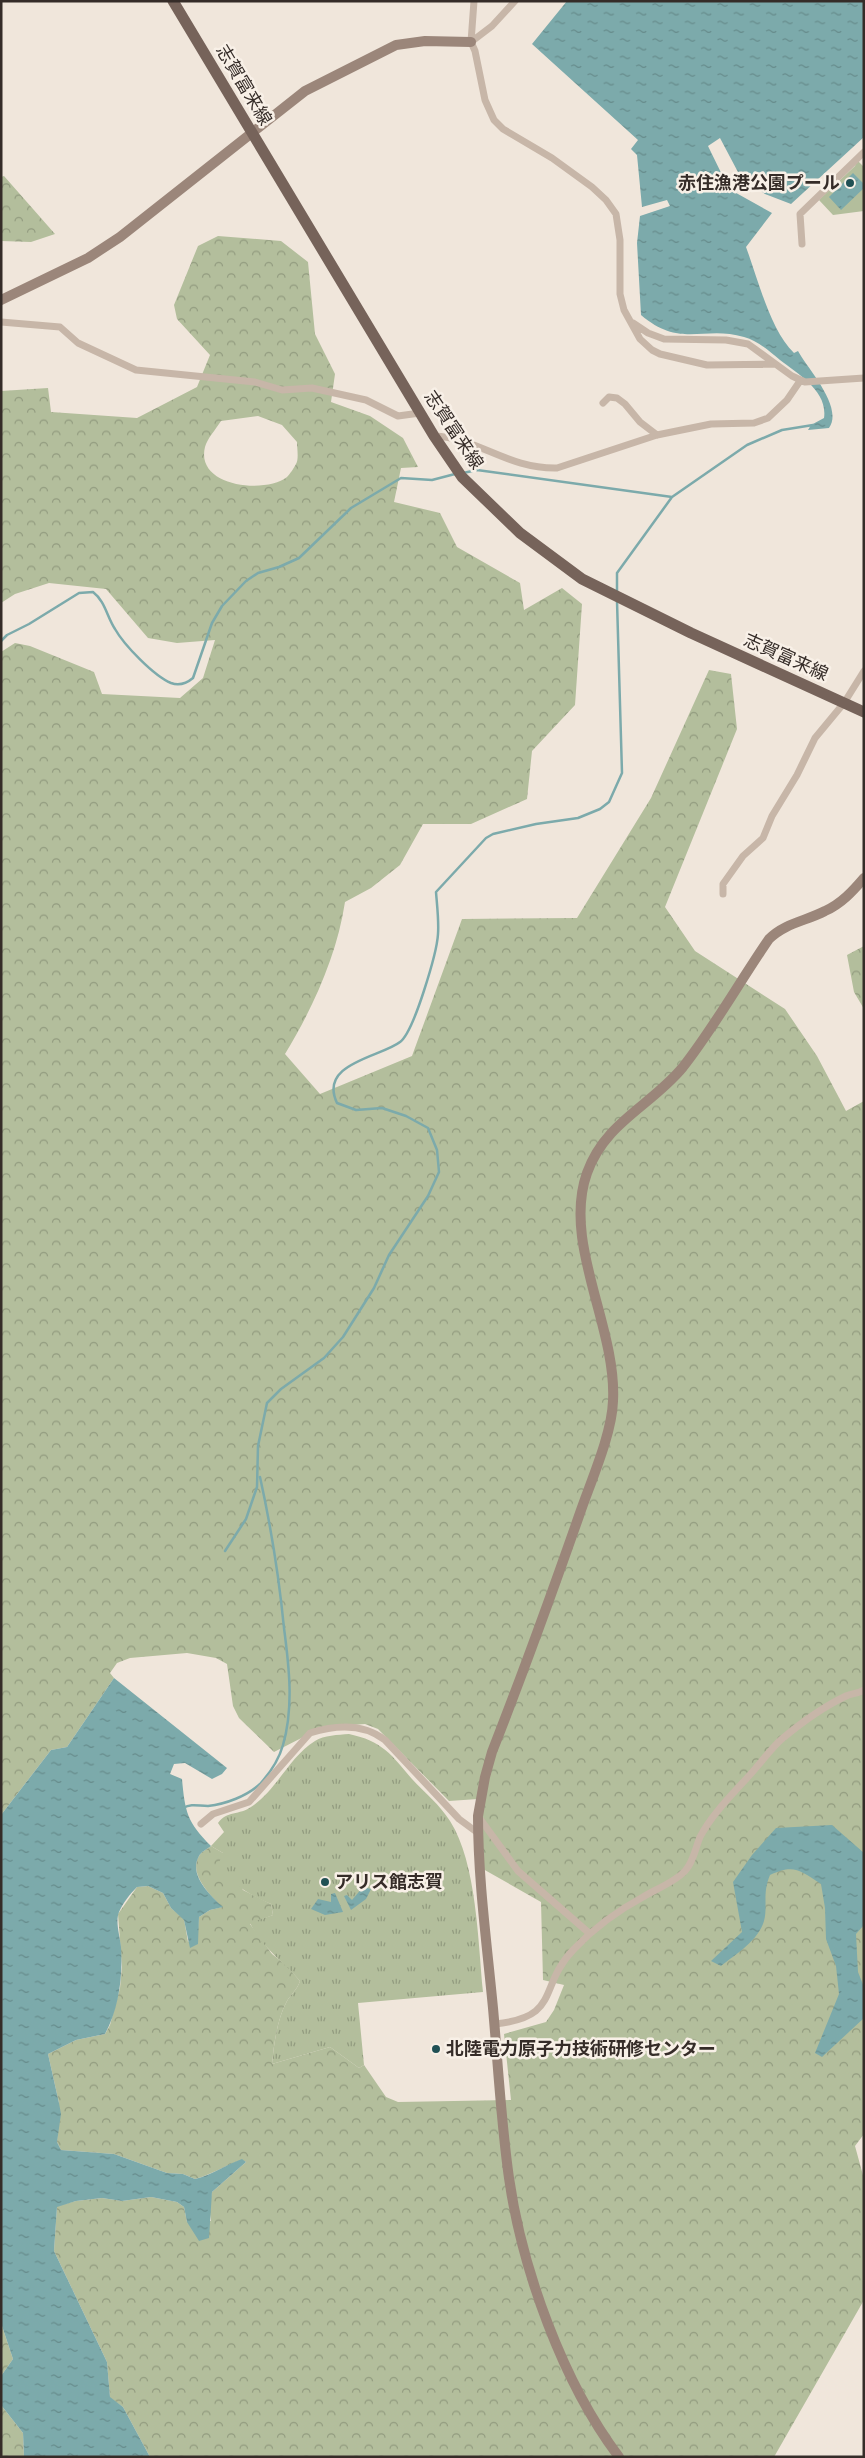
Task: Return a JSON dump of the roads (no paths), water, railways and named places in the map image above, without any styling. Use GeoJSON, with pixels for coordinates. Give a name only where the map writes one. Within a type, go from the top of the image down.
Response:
{"type":"FeatureCollection","features":[{"type":"Feature","properties":{"kind":"main road","name":"志賀富来線"},"geometry":{"type":"LineString","coordinates":[[173,1],[420,413],[462,477],[520,533],[582,579],[626,602],[864,712]]}},
{"type":"Feature","properties":{"kind":"street"},"geometry":{"type":"LineString","coordinates":[[474,1],[471,42],[475,51],[485,100],[494,120],[503,130],[552,158],[592,187],[606,200],[616,214],[620,240],[620,294],[624,310],[633,323],[640,339],[652,350],[660,354],[707,365],[775,364]]}},
{"type":"Feature","properties":{"kind":"street"},"geometry":{"type":"LineString","coordinates":[[1,300],[88,258],[120,237],[305,91],[396,45],[425,41],[471,42],[492,26],[515,1]]}},
{"type":"Feature","properties":{"kind":"street"},"geometry":{"type":"LineString","coordinates":[[802,244],[800,214],[864,152]]}},
{"type":"Feature","properties":{"kind":"street"},"geometry":{"type":"LineString","coordinates":[[1,322],[60,327],[78,344],[136,370],[255,382],[282,390],[312,388],[366,400],[398,416],[420,413]]}},
{"type":"Feature","properties":{"kind":"street"},"geometry":{"type":"LineString","coordinates":[[633,323],[648,333],[664,339],[726,340],[748,344],[775,364],[803,381],[864,378]]}},
{"type":"Feature","properties":{"kind":"street"},"geometry":{"type":"LineString","coordinates":[[434,436],[458,438],[502,458],[540,468],[557,468],[657,435],[711,424],[754,423],[768,418],[803,381]]}},
{"type":"Feature","properties":{"kind":"street"},"geometry":{"type":"LineString","coordinates":[[603,403],[608,397],[617,398],[625,404],[640,422],[657,435]]}},
{"type":"Feature","properties":{"kind":"street"},"geometry":{"type":"LineString","coordinates":[[724,894],[723,884],[732,869],[763,838],[772,816],[797,775],[815,738],[844,703],[864,671]]}},
{"type":"Feature","properties":{"kind":"street"},"geometry":{"type":"LineString","coordinates":[[619,2457],[605,2438],[565,2363],[549,2326],[521,2242],[509,2178],[478,1816],[492,1752],[551,1598],[612,1419],[613,1387],[610,1353],[584,1247],[580,1220],[583,1189],[587,1174],[603,1142],[621,1121],[664,1086],[684,1066],[722,1012],[769,939],[777,931],[788,925],[824,912],[839,904],[864,878]]}},
{"type":"Feature","properties":{"kind":"street"},"geometry":{"type":"LineString","coordinates":[[495,2024],[522,2020],[534,2014],[544,2004],[549,1989],[566,1957],[589,1933],[626,1906],[684,1873],[693,1861],[700,1837],[713,1818],[782,1738],[830,1705],[848,1695],[860,1693],[864,1690]]}},
{"type":"Feature","properties":{"kind":"street"},"geometry":{"type":"LineString","coordinates":[[201,1824],[213,1814],[249,1802],[310,1733],[352,1727],[376,1733],[459,1819],[478,1833]]}},
{"type":"Feature","properties":{"kind":"street"},"geometry":{"type":"LineString","coordinates":[[478,1816],[518,1871],[589,1933]]}},
{"type":"Feature","properties":{"kind":"water"},"geometry":{"type":"Polygon","coordinates":[[[567,1],[864,1],[864,137],[791,204],[765,194],[739,174],[720,138],[708,146],[729,189],[772,213],[746,247],[771,318],[778,331],[794,353],[798,351],[828,399],[832,410],[829,428],[808,430],[811,425],[824,418],[824,408],[817,391],[803,377],[759,344],[744,337],[729,334],[680,334],[655,325],[641,315],[637,243],[640,216],[670,206],[667,200],[642,207],[637,155],[631,149],[638,140],[532,44],[567,1]]]}},
{"type":"Feature","properties":{"kind":"water"},"geometry":{"type":"Polygon","coordinates":[[[853,173],[864,184],[864,188],[841,210],[829,197],[853,173]]]}},
{"type":"Feature","properties":{"kind":"water"},"geometry":{"type":"Polygon","coordinates":[[[114,1678],[227,1768],[222,1774],[212,1779],[185,1763],[174,1764],[170,1774],[182,1779],[184,1800],[192,1823],[211,1846],[199,1856],[196,1863],[199,1878],[202,1885],[223,1907],[210,1910],[199,1917],[198,1944],[190,1948],[184,1920],[171,1908],[163,1893],[148,1886],[137,1887],[127,1899],[119,1912],[117,1920],[121,1947],[121,1980],[114,2014],[105,2034],[76,2040],[48,2054],[61,2114],[57,2142],[61,2150],[114,2154],[167,2173],[183,2174],[195,2179],[242,2159],[246,2162],[212,2192],[209,2238],[199,2241],[187,2222],[184,2207],[177,2202],[151,2197],[122,2201],[102,2198],[76,2201],[57,2207],[54,2251],[107,2362],[110,2397],[123,2407],[150,2457],[24,2457],[23,2433],[1,2405],[1,2376],[13,2359],[1,2323],[1,1815],[51,1750],[67,1747],[114,1678]]]}},
{"type":"Feature","properties":{"kind":"water"},"geometry":{"type":"Polygon","coordinates":[[[832,1825],[864,1853],[864,1925],[856,1934],[858,1972],[864,1987],[864,2018],[822,2057],[815,2053],[839,1994],[836,1966],[826,1939],[825,1908],[821,1884],[802,1872],[791,1869],[770,1875],[766,1888],[764,1921],[757,1935],[721,1966],[711,1961],[742,1932],[733,1882],[752,1855],[776,1828],[832,1825]]]}},
{"type":"Feature","properties":{"kind":"water"},"geometry":{"type":"Polygon","coordinates":[[[363,1887],[371,1889],[366,1899],[351,1910],[344,1896],[347,1895],[352,1900],[363,1887]]]}},
{"type":"Feature","properties":{"kind":"water"},"geometry":{"type":"Polygon","coordinates":[[[335,1893],[343,1912],[325,1915],[311,1909],[318,1899],[331,1902],[331,1894],[335,1893]]]}},
{"type":"Feature","properties":{"kind":"waterway"},"geometry":{"type":"LineString","coordinates":[[617,593],[617,573],[672,497],[747,445],[782,430],[813,425]]}},
{"type":"Feature","properties":{"kind":"waterway"},"geometry":{"type":"LineString","coordinates":[[463,473],[477,470],[672,497]]}},
{"type":"Feature","properties":{"kind":"waterway"},"geometry":{"type":"LineString","coordinates":[[1,641],[7,635],[29,624],[79,593],[93,592],[100,600],[119,636],[140,659],[156,674],[171,683],[186,683],[193,678],[212,623],[222,606],[246,581],[258,573],[279,567],[299,558],[351,508],[401,478],[432,480],[455,474]]}},
{"type":"Feature","properties":{"kind":"waterway"},"geometry":{"type":"LineString","coordinates":[[225,1551],[246,1519],[257,1487],[258,1446],[267,1403],[281,1389],[324,1358],[343,1337],[374,1288],[389,1255],[428,1196],[439,1172],[437,1150],[428,1128],[406,1116],[382,1108],[356,1110],[337,1103],[333,1090],[336,1079],[354,1063],[391,1047],[400,1042],[406,1035],[424,991],[437,943],[436,892],[486,838],[493,834],[536,824],[578,818],[600,809],[609,802],[622,773],[617,601]]}},
{"type":"Feature","properties":{"kind":"waterway"},"geometry":{"type":"LineString","coordinates":[[183,1808],[192,1805],[208,1806],[243,1796],[260,1784],[277,1761],[283,1745],[288,1716],[290,1686],[280,1590],[260,1477]]}},
{"type":"Feature","properties":{"kind":"place","name":"赤住漁港公園プール"},"geometry":{"type":"Point","coordinates":[850,183]}},
{"type":"Feature","properties":{"kind":"place","name":"アリス館志賀"},"geometry":{"type":"Point","coordinates":[325,1882]}},
{"type":"Feature","properties":{"kind":"place","name":"北陸電力原子力技術研修センター"},"geometry":{"type":"Point","coordinates":[436,2049]}}]}
